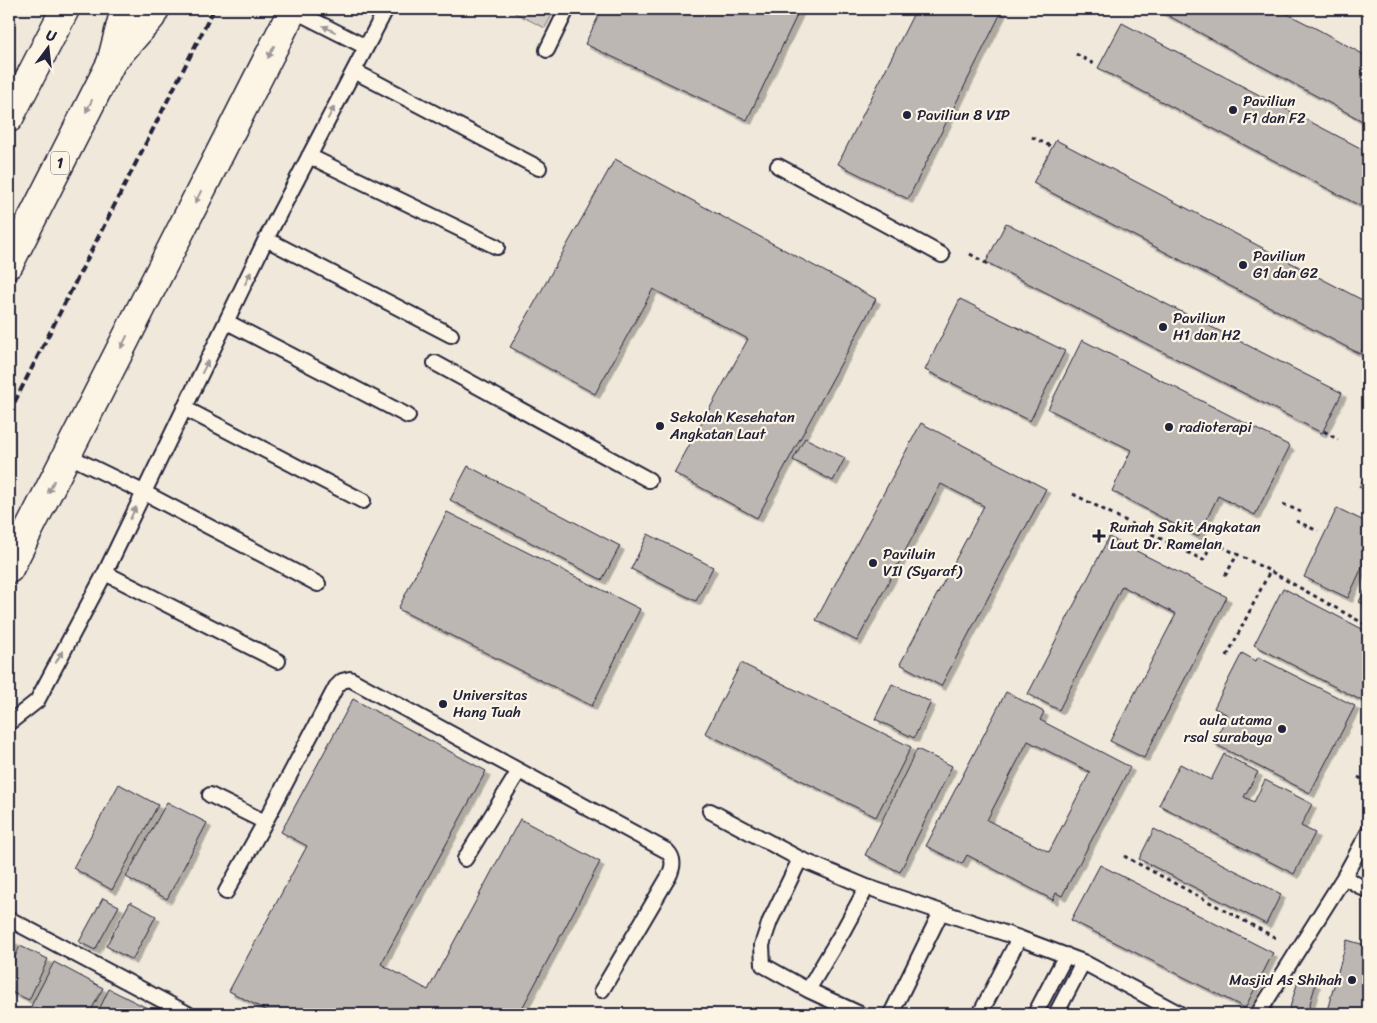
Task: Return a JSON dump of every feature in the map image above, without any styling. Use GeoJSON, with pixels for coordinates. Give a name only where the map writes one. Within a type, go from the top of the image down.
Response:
{"type":"FeatureCollection","features":[{"type":"Feature","properties":{"kind":"main road"},"geometry":{"type":"LineString","coordinates":[[9,118],[65,9]]}},
{"type":"Feature","properties":{"kind":"main road","name":"1"},"geometry":{"type":"LineString","coordinates":[[9,264],[111,63],[125,9]]}},
{"type":"Feature","properties":{"kind":"main road","name":"1"},"geometry":{"type":"LineString","coordinates":[[111,63],[156,9]]}},
{"type":"Feature","properties":{"kind":"main road"},"geometry":{"type":"LineString","coordinates":[[9,570],[293,9]]}},
{"type":"Feature","properties":{"kind":"lane"},"geometry":{"type":"LineString","coordinates":[[293,9],[366,47]]}},
{"type":"Feature","properties":{"kind":"lane"},"geometry":{"type":"LineString","coordinates":[[9,722],[37,700],[105,573],[266,239],[386,9]]}},
{"type":"Feature","properties":{"kind":"lane"},"geometry":{"type":"LineString","coordinates":[[547,50],[567,9]]}},
{"type":"Feature","properties":{"kind":"lane"},"geometry":{"type":"LineString","coordinates":[[354,71],[539,168]]}},
{"type":"Feature","properties":{"kind":"lane"},"geometry":{"type":"LineString","coordinates":[[308,156],[497,247]]}},
{"type":"Feature","properties":{"kind":"lane"},"geometry":{"type":"LineString","coordinates":[[778,166],[942,255]]}},
{"type":"Feature","properties":{"kind":"lane"},"geometry":{"type":"LineString","coordinates":[[266,239],[451,335]]}},
{"type":"Feature","properties":{"kind":"lane"},"geometry":{"type":"LineString","coordinates":[[227,322],[408,416]]}},
{"type":"Feature","properties":{"kind":"lane"},"geometry":{"type":"LineString","coordinates":[[435,363],[649,480]]}},
{"type":"Feature","properties":{"kind":"lane"},"geometry":{"type":"LineString","coordinates":[[184,408],[363,501]]}},
{"type":"Feature","properties":{"kind":"lane"},"geometry":{"type":"LineString","coordinates":[[67,455],[143,492],[318,584]]}},
{"type":"Feature","properties":{"kind":"lane"},"geometry":{"type":"LineString","coordinates":[[105,573],[278,661]]}},
{"type":"Feature","properties":{"kind":"lane"},"geometry":{"type":"LineString","coordinates":[[226,892],[336,687],[342,681],[350,679],[668,851],[672,856],[673,863],[669,876],[602,990]]}},
{"type":"Feature","properties":{"kind":"lane"},"geometry":{"type":"LineString","coordinates":[[465,859],[519,772]]}},
{"type":"Feature","properties":{"kind":"lane"},"geometry":{"type":"LineString","coordinates":[[210,795],[265,822]]}},
{"type":"Feature","properties":{"kind":"lane"},"geometry":{"type":"LineString","coordinates":[[710,811],[800,859],[867,887],[1019,938],[1083,962],[1180,1014]]}},
{"type":"Feature","properties":{"kind":"lane"},"geometry":{"type":"LineString","coordinates":[[1258,1014],[1344,877],[1368,833]]}},
{"type":"Feature","properties":{"kind":"lane"},"geometry":{"type":"LineString","coordinates":[[800,859],[770,921],[762,945],[763,965],[808,990],[860,1014]]}},
{"type":"Feature","properties":{"kind":"lane"},"geometry":{"type":"LineString","coordinates":[[1344,877],[1368,891]]}},
{"type":"Feature","properties":{"kind":"lane"},"geometry":{"type":"LineString","coordinates":[[808,990],[844,932],[867,887]]}},
{"type":"Feature","properties":{"kind":"lane"},"geometry":{"type":"LineString","coordinates":[[891,1014],[941,912]]}},
{"type":"Feature","properties":{"kind":"lane"},"geometry":{"type":"LineString","coordinates":[[9,919],[188,1014]]}},
{"type":"Feature","properties":{"kind":"lane"},"geometry":{"type":"LineString","coordinates":[[980,1014],[1019,938]]}},
{"type":"Feature","properties":{"kind":"lane"},"geometry":{"type":"LineString","coordinates":[[1035,1014],[1066,955]]}},
{"type":"Feature","properties":{"kind":"lane"},"geometry":{"type":"LineString","coordinates":[[1056,1014],[1083,962]]}},
{"type":"Feature","properties":{"kind":"path"},"geometry":{"type":"LineString","coordinates":[[1076,54],[1094,64]]}},
{"type":"Feature","properties":{"kind":"path"},"geometry":{"type":"LineString","coordinates":[[1032,137],[1050,146]]}},
{"type":"Feature","properties":{"kind":"path"},"geometry":{"type":"LineString","coordinates":[[970,254],[991,266]]}},
{"type":"Feature","properties":{"kind":"path"},"geometry":{"type":"LineString","coordinates":[[1324,431],[1338,440]]}},
{"type":"Feature","properties":{"kind":"path"},"geometry":{"type":"LineString","coordinates":[[1073,494],[1203,560],[1213,542],[1270,571],[1368,626]]}},
{"type":"Feature","properties":{"kind":"path"},"geometry":{"type":"LineString","coordinates":[[1283,504],[1301,512]]}},
{"type":"Feature","properties":{"kind":"path"},"geometry":{"type":"LineString","coordinates":[[1296,520],[1318,531]]}},
{"type":"Feature","properties":{"kind":"path"},"geometry":{"type":"LineString","coordinates":[[1225,576],[1237,554]]}},
{"type":"Feature","properties":{"kind":"path"},"geometry":{"type":"LineString","coordinates":[[1227,656],[1270,571]]}},
{"type":"Feature","properties":{"kind":"path"},"geometry":{"type":"LineString","coordinates":[[1358,777],[1368,782]]}},
{"type":"Feature","properties":{"kind":"path"},"geometry":{"type":"LineString","coordinates":[[1124,856],[1276,938]]}},
{"type":"Feature","properties":{"kind":"shaded area"},"geometry":{"type":"Polygon","coordinates":[[[507,9],[555,9],[545,28],[507,9]]]}},
{"type":"Feature","properties":{"kind":"building"},"geometry":{"type":"Polygon","coordinates":[[[602,9],[800,9],[747,120],[585,44],[602,9]]]}},
{"type":"Feature","properties":{"kind":"building","name":"Paviliun 8 VIP"},"geometry":{"type":"Polygon","coordinates":[[[916,9],[1003,9],[908,199],[838,164],[916,9]]]}},
{"type":"Feature","properties":{"kind":"building"},"geometry":{"type":"Polygon","coordinates":[[[1156,9],[1278,9],[1319,30],[1368,57],[1368,124],[1156,9]]]}},
{"type":"Feature","properties":{"kind":"building","name":"Paviliun F1 dan F2"},"geometry":{"type":"Polygon","coordinates":[[[1122,23],[1368,152],[1368,210],[1098,68],[1122,23]]]}},
{"type":"Feature","properties":{"kind":"building","name":"Paviliun G1 dan G2"},"geometry":{"type":"Polygon","coordinates":[[[1056,140],[1368,303],[1368,339],[1360,354],[1033,183],[1056,140]]]}},
{"type":"Feature","properties":{"kind":"building"},"geometry":{"type":"Polygon","coordinates":[[[615,159],[876,299],[757,518],[674,473],[748,339],[653,289],[595,394],[510,347],[615,159]]]}},
{"type":"Feature","properties":{"kind":"building","name":"Paviliun H1 dan H2"},"geometry":{"type":"Polygon","coordinates":[[[1006,223],[1342,393],[1322,433],[986,262],[1006,223]]]}},
{"type":"Feature","properties":{"kind":"building"},"geometry":{"type":"Polygon","coordinates":[[[960,299],[1065,351],[1030,421],[925,370],[960,299]]]}},
{"type":"Feature","properties":{"kind":"building","name":"radioterapi"},"geometry":{"type":"Polygon","coordinates":[[[1082,340],[1290,446],[1255,515],[1218,496],[1198,537],[1112,491],[1131,450],[1048,409],[1082,340]]]}},
{"type":"Feature","properties":{"kind":"building","name":"Paviluin VII (Syaraf)"},"geometry":{"type":"Polygon","coordinates":[[[921,423],[1046,489],[941,686],[900,664],[984,506],[941,484],[857,641],[816,620],[921,423]]]}},
{"type":"Feature","properties":{"kind":"building"},"geometry":{"type":"Polygon","coordinates":[[[805,438],[845,458],[833,481],[793,460],[805,438]]]}},
{"type":"Feature","properties":{"kind":"building"},"geometry":{"type":"Polygon","coordinates":[[[468,466],[620,546],[602,580],[450,500],[468,466]]]}},
{"type":"Feature","properties":{"kind":"building"},"geometry":{"type":"Polygon","coordinates":[[[1368,470],[1368,492],[1359,487],[1368,470]]]}},
{"type":"Feature","properties":{"kind":"building"},"geometry":{"type":"Polygon","coordinates":[[[1337,508],[1368,523],[1368,565],[1364,563],[1348,598],[1304,577],[1337,508]]]}},
{"type":"Feature","properties":{"kind":"building"},"geometry":{"type":"Polygon","coordinates":[[[447,512],[640,609],[592,706],[398,609],[447,512]]]}},
{"type":"Feature","properties":{"kind":"building"},"geometry":{"type":"Polygon","coordinates":[[[648,534],[713,567],[696,601],[631,569],[648,534]]]}},
{"type":"Feature","properties":{"kind":"building"},"geometry":{"type":"Polygon","coordinates":[[[1109,537],[1227,597],[1144,758],[1110,741],[1176,614],[1122,586],[1059,710],[1028,694],[1109,537]]]}},
{"type":"Feature","properties":{"kind":"building"},"geometry":{"type":"Polygon","coordinates":[[[1368,584],[1368,606],[1359,602],[1368,584]]]}},
{"type":"Feature","properties":{"kind":"building"},"geometry":{"type":"Polygon","coordinates":[[[1283,588],[1368,632],[1368,704],[1254,645],[1283,588]]]}},
{"type":"Feature","properties":{"kind":"building","name":"aula utama rsal surabaya"},"geometry":{"type":"Polygon","coordinates":[[[1242,653],[1256,661],[1258,657],[1355,706],[1310,793],[1213,743],[1228,715],[1214,708],[1242,653]]]}},
{"type":"Feature","properties":{"kind":"building"},"geometry":{"type":"Polygon","coordinates":[[[741,663],[911,747],[876,817],[705,733],[741,663]]]}},
{"type":"Feature","properties":{"kind":"building"},"geometry":{"type":"Polygon","coordinates":[[[892,684],[931,702],[914,738],[875,719],[892,684]]]}},
{"type":"Feature","properties":{"kind":"building"},"geometry":{"type":"Polygon","coordinates":[[[1006,692],[1044,712],[1040,720],[1130,767],[1062,896],[1056,893],[1053,900],[967,855],[962,864],[926,846],[1006,692]],[[1028,741],[987,820],[1049,852],[1090,772],[1028,741]]]}},
{"type":"Feature","properties":{"kind":"building"},"geometry":{"type":"Polygon","coordinates":[[[353,699],[486,771],[381,964],[428,990],[520,819],[600,862],[519,1014],[273,1014],[229,991],[307,846],[281,832],[353,699]]]}},
{"type":"Feature","properties":{"kind":"building"},"geometry":{"type":"Polygon","coordinates":[[[917,749],[952,766],[900,872],[865,855],[917,749]]]}},
{"type":"Feature","properties":{"kind":"building","name":"aula utama rsal surabaya"},"geometry":{"type":"Polygon","coordinates":[[[1224,754],[1258,772],[1244,797],[1254,802],[1265,780],[1312,804],[1301,826],[1315,833],[1294,874],[1159,805],[1180,764],[1211,780],[1224,754]]]}},
{"type":"Feature","properties":{"kind":"building"},"geometry":{"type":"Polygon","coordinates":[[[119,784],[158,805],[112,890],[73,868],[119,784]]]}},
{"type":"Feature","properties":{"kind":"building"},"geometry":{"type":"Polygon","coordinates":[[[167,802],[207,823],[167,899],[126,877],[167,802]]]}},
{"type":"Feature","properties":{"kind":"building"},"geometry":{"type":"Polygon","coordinates":[[[1154,829],[1281,894],[1266,924],[1139,859],[1154,829]]]}},
{"type":"Feature","properties":{"kind":"building"},"geometry":{"type":"Polygon","coordinates":[[[1100,865],[1273,953],[1245,1008],[1071,920],[1100,865]]]}},
{"type":"Feature","properties":{"kind":"building"},"geometry":{"type":"Polygon","coordinates":[[[103,898],[119,906],[95,950],[79,942],[103,898]]]}},
{"type":"Feature","properties":{"kind":"building"},"geometry":{"type":"Polygon","coordinates":[[[130,902],[156,916],[132,960],[106,946],[130,902]]]}},
{"type":"Feature","properties":{"kind":"building"},"geometry":{"type":"Polygon","coordinates":[[[9,938],[15,941],[9,953],[9,938]]]}},
{"type":"Feature","properties":{"kind":"building","name":"Masjid As Shihah"},"geometry":{"type":"Polygon","coordinates":[[[1347,940],[1368,946],[1368,1014],[1326,1014],[1347,940]]]}},
{"type":"Feature","properties":{"kind":"building"},"geometry":{"type":"Polygon","coordinates":[[[20,946],[48,959],[29,1000],[9,991],[9,970],[20,946]]]}},
{"type":"Feature","properties":{"kind":"building"},"geometry":{"type":"Polygon","coordinates":[[[54,962],[103,988],[89,1014],[46,1014],[31,1006],[54,962]]]}},
{"type":"Feature","properties":{"kind":"building"},"geometry":{"type":"Polygon","coordinates":[[[1299,978],[1316,983],[1307,1014],[1288,1014],[1299,978]]]}},
{"type":"Feature","properties":{"kind":"building"},"geometry":{"type":"Polygon","coordinates":[[[109,989],[151,1010],[149,1014],[97,1014],[109,989]]]}},
{"type":"Feature","properties":{"kind":"railway"},"geometry":{"type":"LineString","coordinates":[[9,413],[214,9]]}},
{"type":"Feature","properties":{"kind":"place","name":"Paviliun F1 dan F2"},"geometry":{"type":"Point","coordinates":[1233,110]}},
{"type":"Feature","properties":{"kind":"place","name":"Paviliun 8 VIP"},"geometry":{"type":"Point","coordinates":[907,115]}},
{"type":"Feature","properties":{"kind":"place","name":"Paviliun G1 dan G2"},"geometry":{"type":"Point","coordinates":[1243,265]}},
{"type":"Feature","properties":{"kind":"place","name":"Paviliun H1 dan H2"},"geometry":{"type":"Point","coordinates":[1163,327]}},
{"type":"Feature","properties":{"kind":"place","name":"Sekolah Kesehatan Angkatan Laut"},"geometry":{"type":"Point","coordinates":[660,426]}},
{"type":"Feature","properties":{"kind":"place","name":"radioterapi"},"geometry":{"type":"Point","coordinates":[1169,427]}},
{"type":"Feature","properties":{"kind":"place","name":"Rumah Sakit Angkatan Laut Dr. Ramelan"},"geometry":{"type":"Point","coordinates":[1099,536]}},
{"type":"Feature","properties":{"kind":"place","name":"Paviluin VII (Syaraf)"},"geometry":{"type":"Point","coordinates":[873,563]}},
{"type":"Feature","properties":{"kind":"place","name":"Universitas Hang Tuah"},"geometry":{"type":"Point","coordinates":[443,704]}},
{"type":"Feature","properties":{"kind":"place","name":"aula utama rsal surabaya"},"geometry":{"type":"Point","coordinates":[1282,729]}},
{"type":"Feature","properties":{"kind":"place","name":"Masjid As Shihah"},"geometry":{"type":"Point","coordinates":[1352,980]}}]}
